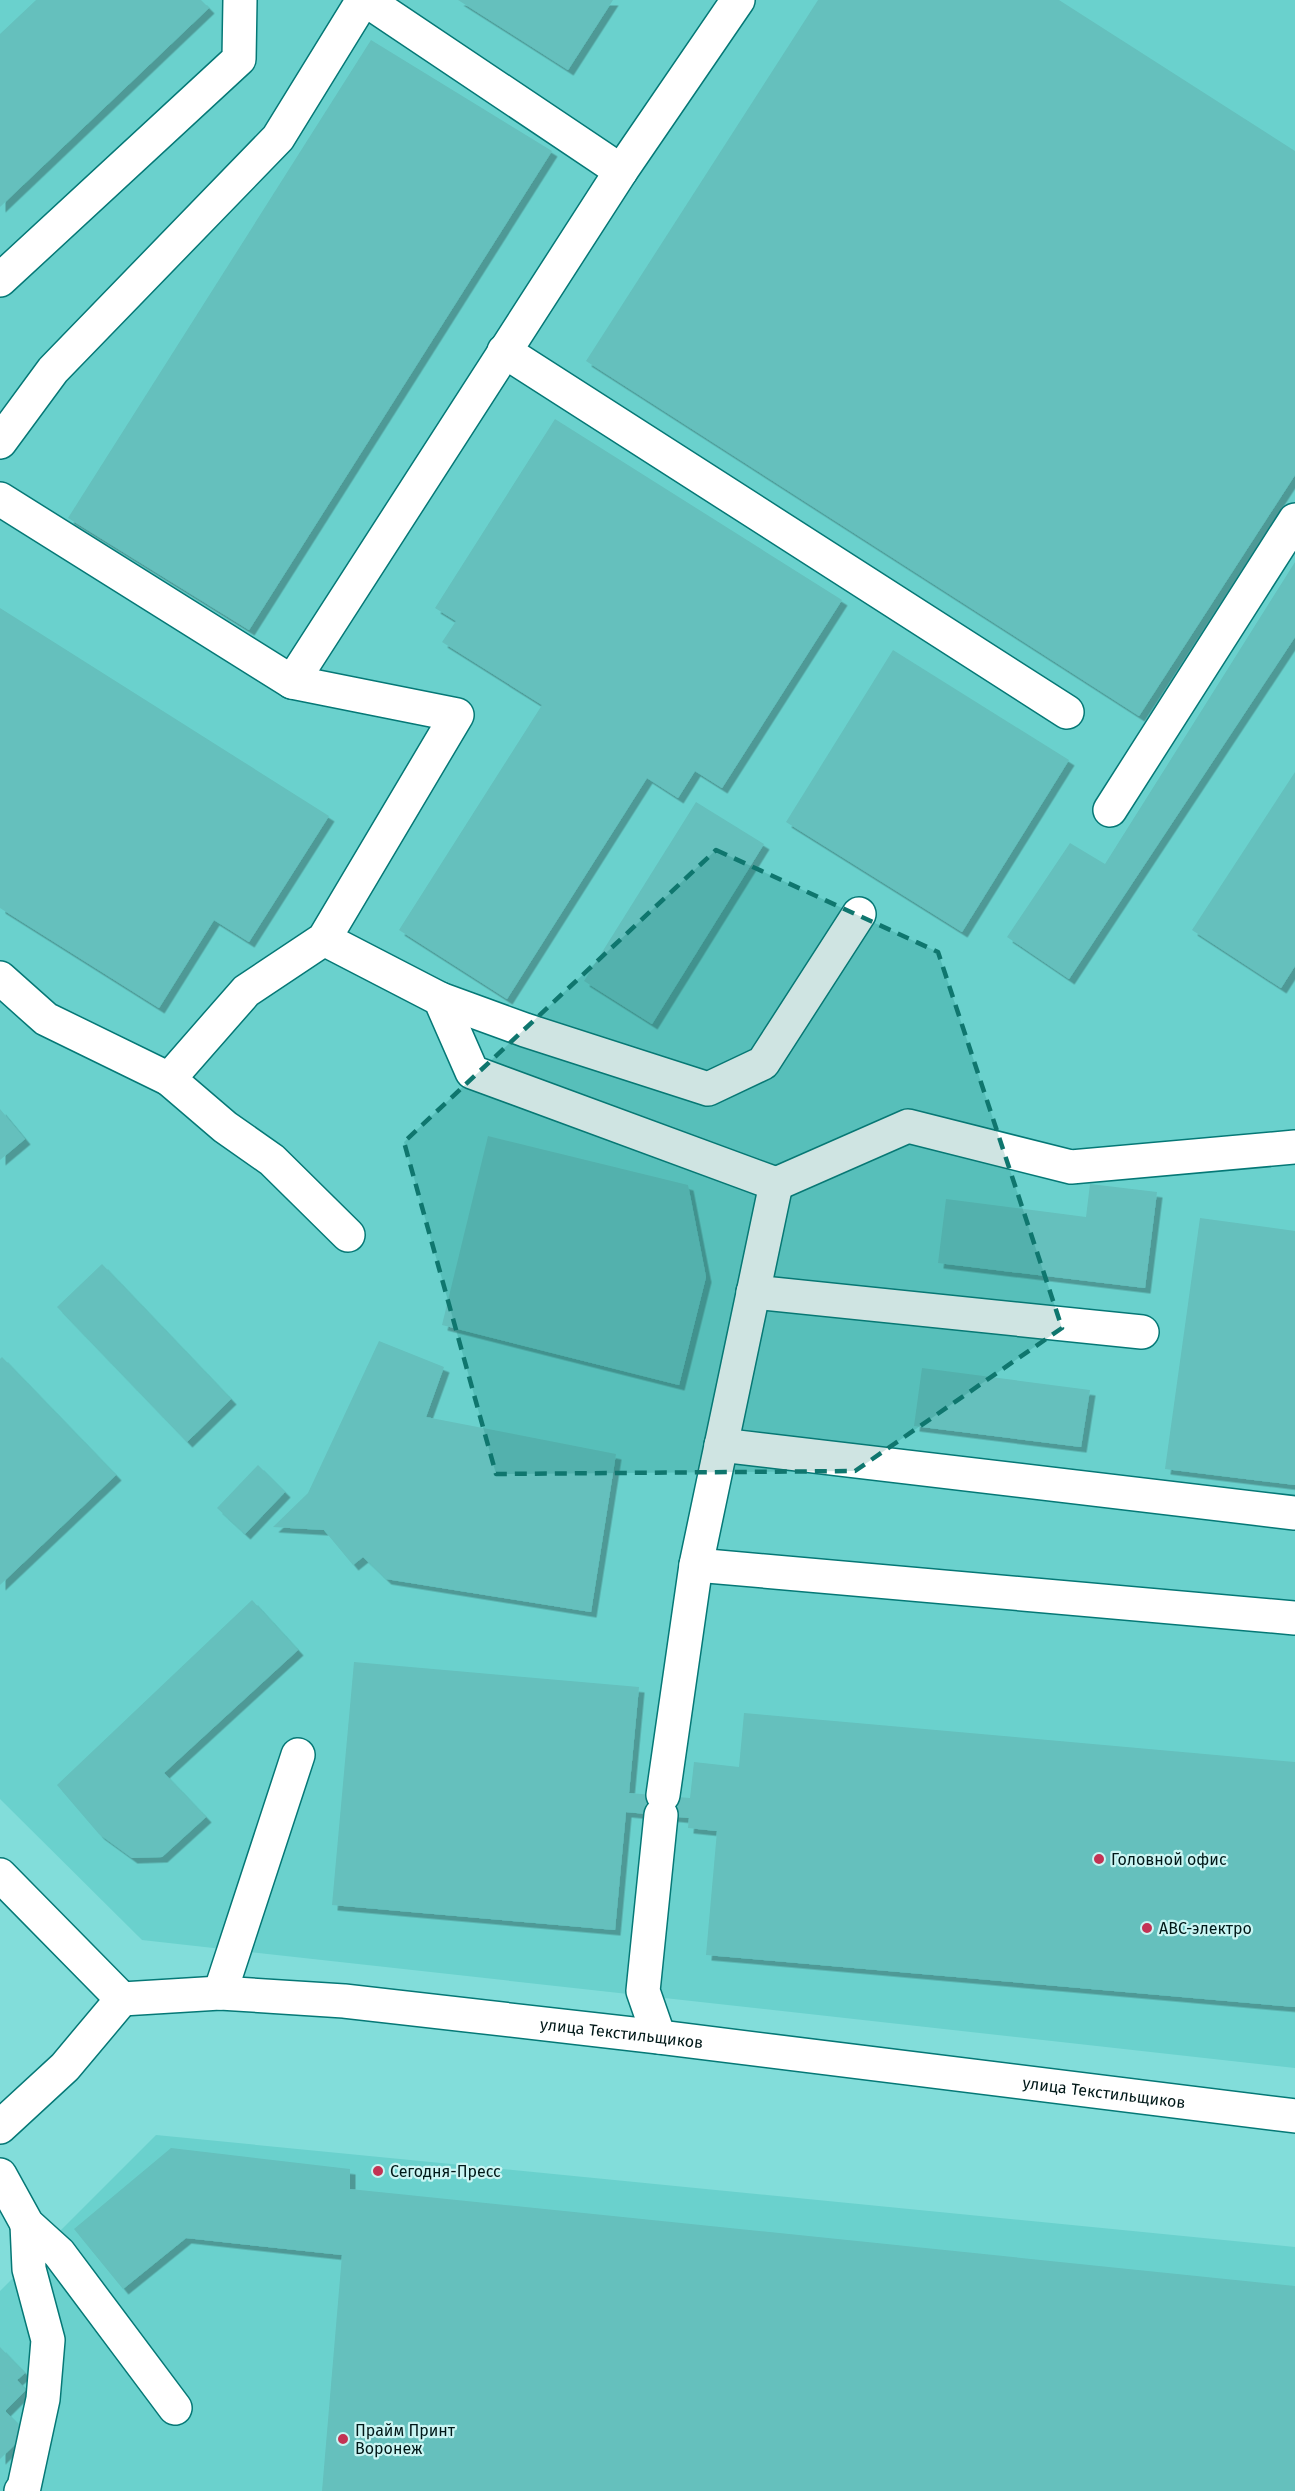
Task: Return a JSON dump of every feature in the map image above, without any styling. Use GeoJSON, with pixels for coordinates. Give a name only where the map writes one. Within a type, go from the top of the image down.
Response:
{"type":"FeatureCollection","features":[{"type":"Feature","properties":{"kind":"street"},"geometry":{"type":"LineString","coordinates":[[0,280],[239,59],[240,0]]}},
{"type":"Feature","properties":{"kind":"street"},"geometry":{"type":"LineString","coordinates":[[0,442],[53,370],[278,138],[365,0],[621,171]]}},
{"type":"Feature","properties":{"kind":"street"},"geometry":{"type":"LineString","coordinates":[[292,682],[621,171],[738,0]]}},
{"type":"Feature","properties":{"kind":"street"},"geometry":{"type":"LineString","coordinates":[[504,351],[1067,712]]}},
{"type":"Feature","properties":{"kind":"street"},"geometry":{"type":"LineString","coordinates":[[0,499],[292,682],[457,715],[324,939],[246,991],[169,1079]]}},
{"type":"Feature","properties":{"kind":"street"},"geometry":{"type":"LineString","coordinates":[[1110,810],[1295,520]]}},
{"type":"Feature","properties":{"kind":"street"},"geometry":{"type":"LineString","coordinates":[[324,939],[440,999],[525,1030],[708,1089],[763,1063],[859,914]]}},
{"type":"Feature","properties":{"kind":"street"},"geometry":{"type":"LineString","coordinates":[[0,978],[46,1019],[169,1079],[225,1127],[272,1160],[348,1236]]}},
{"type":"Feature","properties":{"kind":"street"},"geometry":{"type":"LineString","coordinates":[[440,999],[472,1072],[776,1184],[908,1126],[1071,1167],[1295,1147]]}},
{"type":"Feature","properties":{"kind":"street"},"geometry":{"type":"LineString","coordinates":[[659,2037],[643,1991],[662,1805],[696,1565],[776,1184]]}},
{"type":"Feature","properties":{"kind":"street"},"geometry":{"type":"LineString","coordinates":[[753,1292],[1142,1332]]}},
{"type":"Feature","properties":{"kind":"street"},"geometry":{"type":"LineString","coordinates":[[721,1445],[1295,1513]]}},
{"type":"Feature","properties":{"kind":"street"},"geometry":{"type":"LineString","coordinates":[[696,1565],[1295,1618]]}},
{"type":"Feature","properties":{"kind":"street"},"geometry":{"type":"LineString","coordinates":[[220,1993],[298,1755]]}},
{"type":"Feature","properties":{"kind":"street"},"geometry":{"type":"LineString","coordinates":[[0,1875],[122,1999],[64,2067],[0,2127]]}},
{"type":"Feature","properties":{"kind":"street","name":"улица Текстильщиков"},"geometry":{"type":"LineString","coordinates":[[122,1999],[220,1993],[344,2001],[659,2037],[1295,2116]]}},
{"type":"Feature","properties":{"kind":"street"},"geometry":{"type":"LineString","coordinates":[[0,2175],[27,2224],[58,2253],[175,2408]]}},
{"type":"Feature","properties":{"kind":"street"},"geometry":{"type":"LineString","coordinates":[[21,2491],[24,2487],[43,2399],[48,2340],[29,2269],[27,2224]]}},
{"type":"Feature","properties":{"kind":"highlighted area"},"geometry":{"type":"Polygon","coordinates":[[[716,850],[938,952],[1062,1328],[855,1471],[496,1474],[404,1142],[716,850]]]}},
{"type":"Feature","properties":{"kind":"shaded area"},"geometry":{"type":"Polygon","coordinates":[[[0,0],[1295,0],[1295,2068],[142,1940],[0,1799],[0,0]]]}},
{"type":"Feature","properties":{"kind":"shaded area"},"geometry":{"type":"Polygon","coordinates":[[[156,2135],[1295,2247],[1295,2491],[0,2491],[0,2291],[156,2135]]]}},
{"type":"Feature","properties":{"kind":"building"},"geometry":{"type":"Polygon","coordinates":[[[36,0],[201,0],[209,8],[0,207],[0,34],[36,0]]]}},
{"type":"Feature","properties":{"kind":"building"},"geometry":{"type":"Polygon","coordinates":[[[458,0],[613,0],[568,70],[458,0]]]}},
{"type":"Feature","properties":{"kind":"building"},"geometry":{"type":"Polygon","coordinates":[[[818,0],[1059,0],[1295,151],[1295,475],[1139,716],[586,361],[818,0]]]}},
{"type":"Feature","properties":{"kind":"building"},"geometry":{"type":"Polygon","coordinates":[[[371,40],[552,151],[249,630],[68,518],[371,40]]]}},
{"type":"Feature","properties":{"kind":"building"},"geometry":{"type":"Polygon","coordinates":[[[555,419],[842,600],[722,788],[695,771],[678,798],[647,778],[507,999],[399,930],[542,705],[442,642],[456,621],[435,608],[555,419]]]}},
{"type":"Feature","properties":{"kind":"building"},"geometry":{"type":"Polygon","coordinates":[[[1295,562],[1295,637],[1069,979],[1007,937],[1070,843],[1105,864],[1295,562]]]}},
{"type":"Feature","properties":{"kind":"building"},"geometry":{"type":"Polygon","coordinates":[[[0,608],[329,816],[249,942],[214,920],[159,1008],[0,908],[0,608]]]}},
{"type":"Feature","properties":{"kind":"building"},"geometry":{"type":"Polygon","coordinates":[[[893,650],[1069,760],[962,932],[786,822],[893,650]]]}},
{"type":"Feature","properties":{"kind":"building"},"geometry":{"type":"Polygon","coordinates":[[[1295,772],[1295,966],[1281,988],[1192,930],[1295,772]]]}},
{"type":"Feature","properties":{"kind":"building"},"geometry":{"type":"Polygon","coordinates":[[[696,802],[764,844],[652,1024],[584,981],[696,802]]]}},
{"type":"Feature","properties":{"kind":"building"},"geometry":{"type":"Polygon","coordinates":[[[0,1109],[25,1139],[0,1160],[0,1109]]]}},
{"type":"Feature","properties":{"kind":"building"},"geometry":{"type":"Polygon","coordinates":[[[488,1136],[688,1185],[706,1277],[679,1385],[442,1325],[488,1136]]]}},
{"type":"Feature","properties":{"kind":"building"},"geometry":{"type":"Polygon","coordinates":[[[1090,1184],[1157,1192],[1145,1288],[938,1263],[946,1199],[1086,1217],[1090,1184]]]}},
{"type":"Feature","properties":{"kind":"building"},"geometry":{"type":"Polygon","coordinates":[[[1200,1218],[1295,1231],[1295,1485],[1165,1469],[1200,1218]]]}},
{"type":"Feature","properties":{"kind":"building"},"geometry":{"type":"Polygon","coordinates":[[[102,1264],[231,1399],[187,1442],[57,1307],[102,1264]]]}},
{"type":"Feature","properties":{"kind":"building"},"geometry":{"type":"Polygon","coordinates":[[[379,1341],[444,1367],[426,1417],[616,1454],[591,1612],[386,1579],[363,1557],[353,1565],[324,1530],[273,1527],[308,1493],[379,1341]]]}},
{"type":"Feature","properties":{"kind":"building"},"geometry":{"type":"Polygon","coordinates":[[[2,1357],[116,1475],[0,1585],[0,1359],[2,1357]]]}},
{"type":"Feature","properties":{"kind":"building"},"geometry":{"type":"Polygon","coordinates":[[[922,1368],[1090,1390],[1081,1447],[914,1426],[922,1368]]]}},
{"type":"Feature","properties":{"kind":"building"},"geometry":{"type":"Polygon","coordinates":[[[258,1465],[285,1492],[245,1534],[217,1508],[258,1465]]]}},
{"type":"Feature","properties":{"kind":"building"},"geometry":{"type":"Polygon","coordinates":[[[252,1600],[298,1650],[164,1773],[206,1817],[162,1857],[132,1858],[99,1834],[57,1785],[252,1600]]]}},
{"type":"Feature","properties":{"kind":"building"},"geometry":{"type":"Polygon","coordinates":[[[354,1662],[639,1687],[629,1793],[690,1798],[694,1762],[739,1767],[744,1713],[1295,1762],[1295,2007],[706,1955],[717,1831],[688,1828],[689,1818],[626,1812],[615,1930],[332,1905],[354,1662]]]}},
{"type":"Feature","properties":{"kind":"building"},"geometry":{"type":"Polygon","coordinates":[[[171,2148],[350,2169],[350,2189],[1295,2286],[1295,2491],[322,2491],[342,2255],[186,2238],[123,2289],[74,2229],[171,2148]]]}},
{"type":"Feature","properties":{"kind":"building"},"geometry":{"type":"Polygon","coordinates":[[[0,2347],[25,2373],[17,2380],[26,2390],[5,2411],[27,2433],[0,2459],[0,2347]]]}},
{"type":"Feature","properties":{"kind":"place","name":"Головной офис"},"geometry":{"type":"Point","coordinates":[1099,1859]}},
{"type":"Feature","properties":{"kind":"place","name":"АВС-электро"},"geometry":{"type":"Point","coordinates":[1147,1928]}},
{"type":"Feature","properties":{"kind":"place","name":"Сегодня-Пресс"},"geometry":{"type":"Point","coordinates":[378,2171]}},
{"type":"Feature","properties":{"kind":"place","name":"Прайм Принт Воронеж"},"geometry":{"type":"Point","coordinates":[343,2439]}}]}
